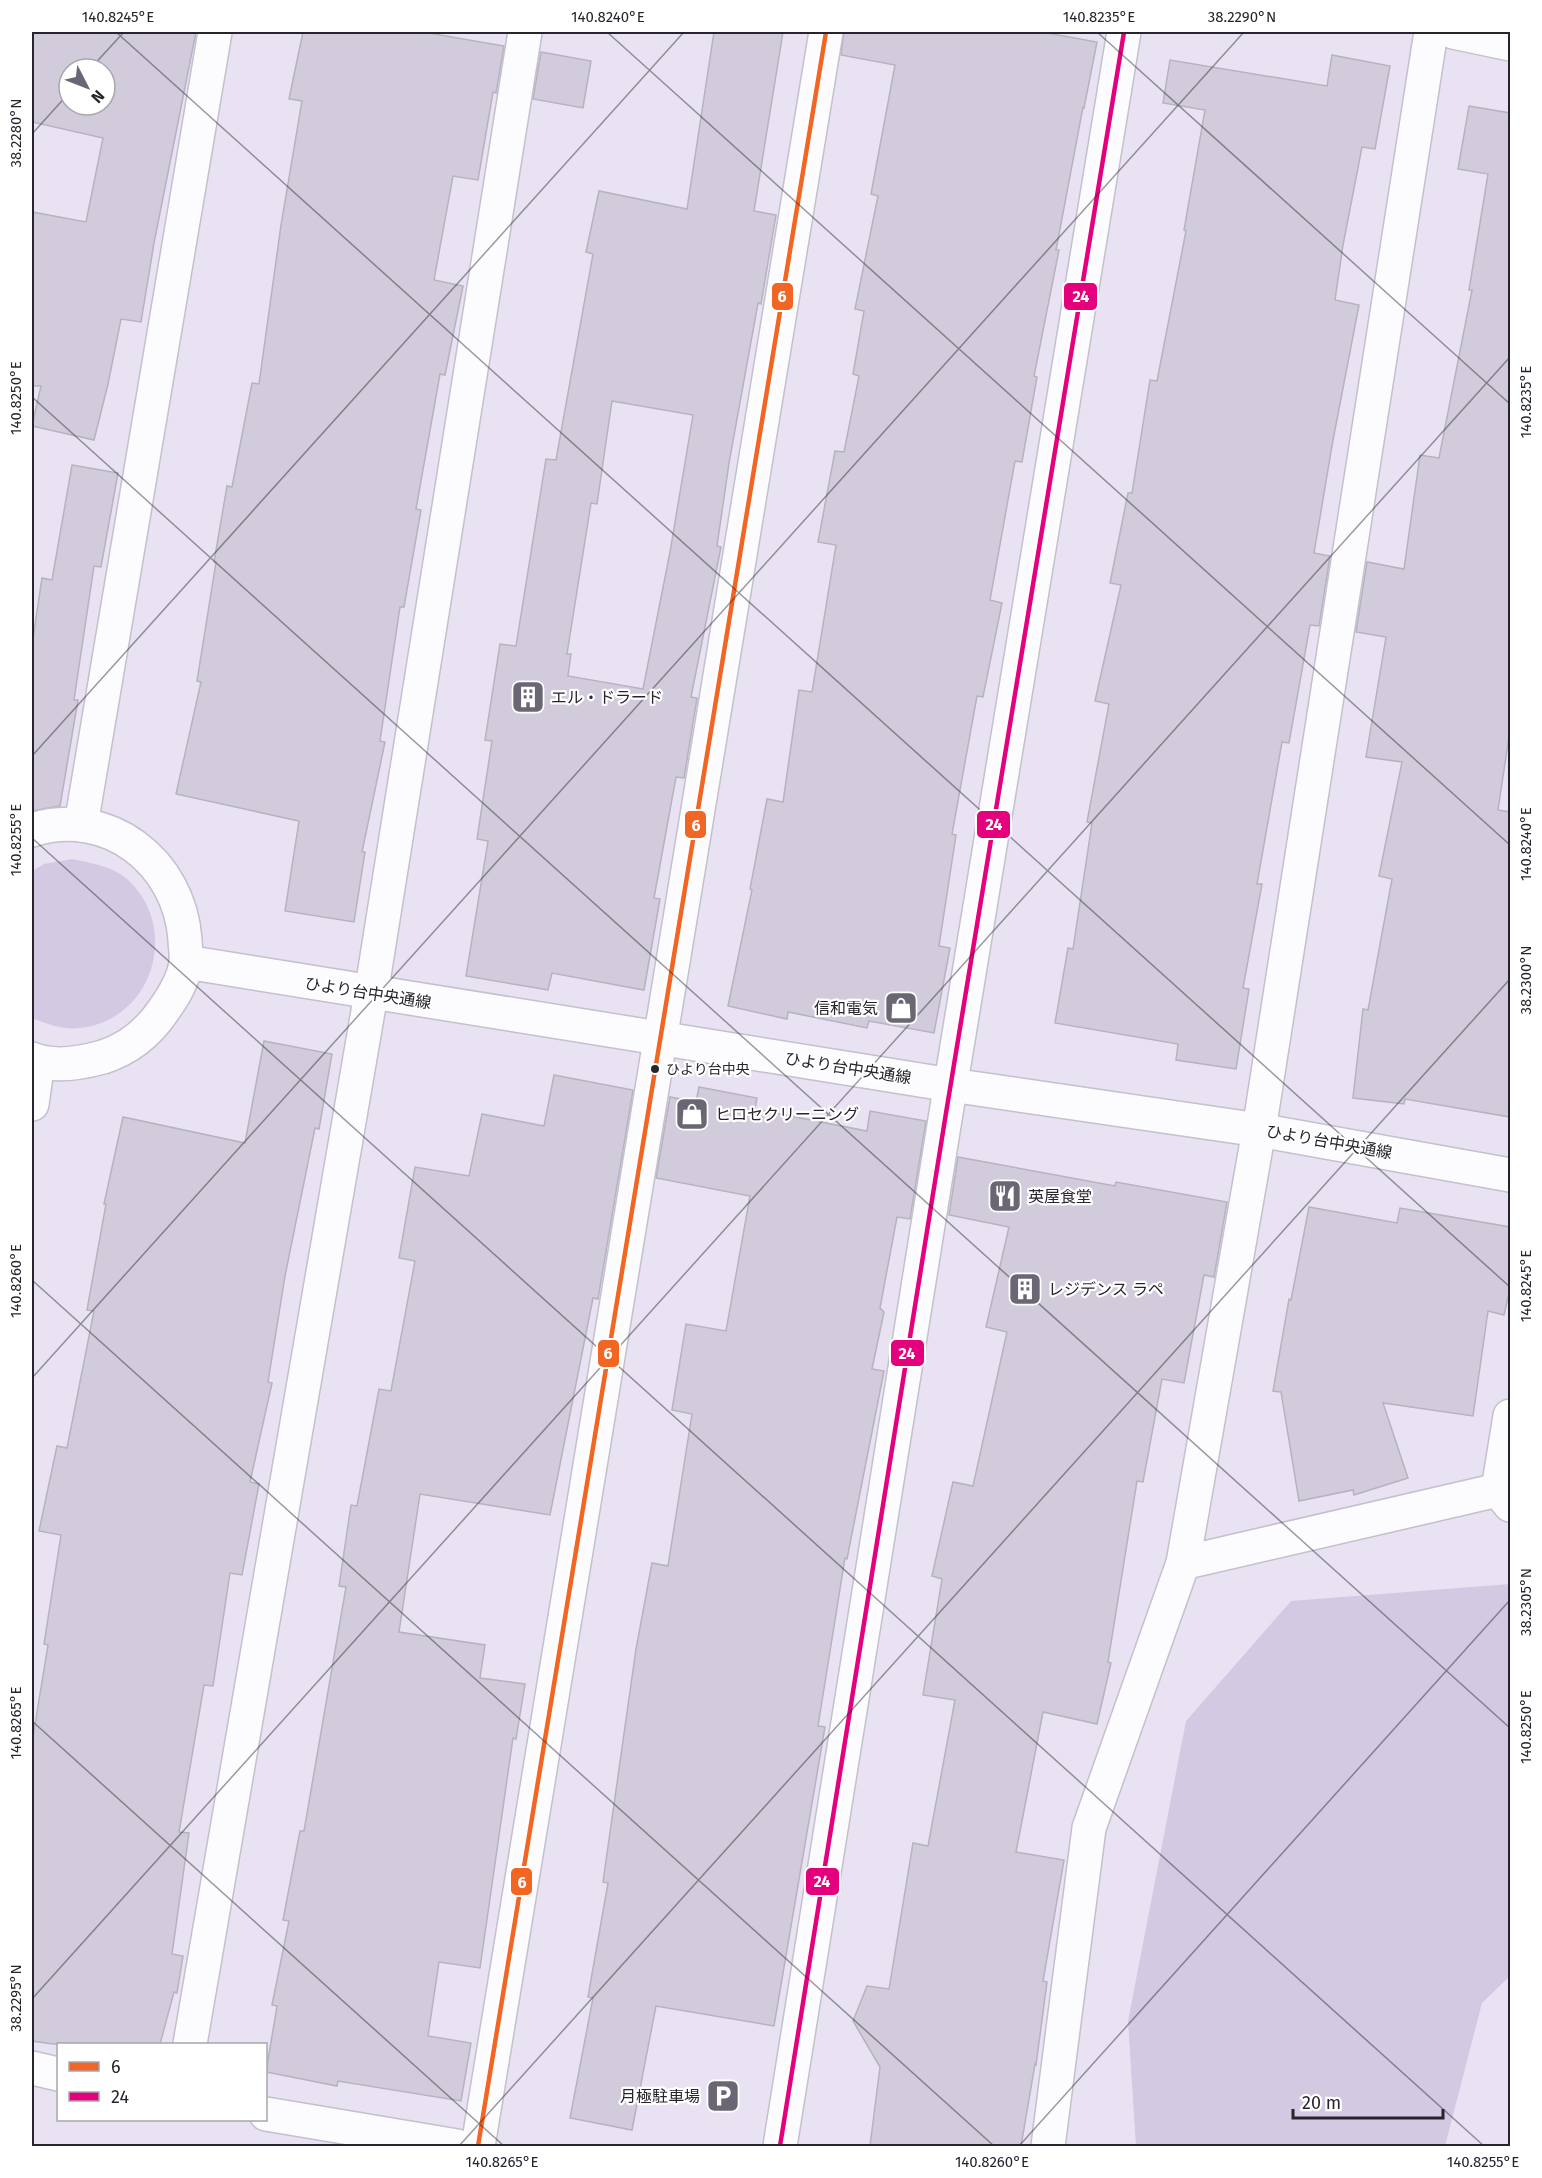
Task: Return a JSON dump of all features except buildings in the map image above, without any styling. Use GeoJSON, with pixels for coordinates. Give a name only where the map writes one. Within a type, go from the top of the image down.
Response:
{"type":"FeatureCollection","features":[{"type":"Feature","properties":{"kind":"street"},"geometry":{"type":"LineString","coordinates":[[81,825],[216,32]]}},
{"type":"Feature","properties":{"kind":"street"},"geometry":{"type":"LineString","coordinates":[[190,2043],[371,994],[525,32]]}},
{"type":"Feature","properties":{"kind":"street"},"geometry":{"type":"LineString","coordinates":[[478,2146],[826,32]]}},
{"type":"Feature","properties":{"kind":"street"},"geometry":{"type":"LineString","coordinates":[[780,2146],[1124,32]]}},
{"type":"Feature","properties":{"kind":"street"},"geometry":{"type":"LineString","coordinates":[[1048,2146],[1089,1828],[1183,1563],[1259,1130],[1431,32]]}},
{"type":"Feature","properties":{"kind":"street"},"geometry":{"type":"LineString","coordinates":[[1453,32],[1510,44]]}},
{"type":"Feature","properties":{"kind":"street"},"geometry":{"type":"LineString","coordinates":[[32,830],[46,826],[81,825],[117,835],[147,856],[170,884],[183,918],[186,962],[175,995],[152,1028],[119,1052],[80,1063],[35,1060],[32,1104]]}},
{"type":"Feature","properties":{"kind":"street","name":"ひより台中央通線"},"geometry":{"type":"LineString","coordinates":[[186,962],[371,994],[659,1037],[951,1085],[1259,1130],[1510,1175]]}},
{"type":"Feature","properties":{"kind":"street"},"geometry":{"type":"LineString","coordinates":[[1183,1563],[1504,1497],[1510,1416]]}},
{"type":"Feature","properties":{"kind":"street"},"geometry":{"type":"LineString","coordinates":[[32,2068],[57,2074]]}},
{"type":"Feature","properties":{"kind":"street"},"geometry":{"type":"LineString","coordinates":[[267,2114],[457,2146]]}},
{"type":"Feature","properties":{"kind":"shaded area"},"geometry":{"type":"Polygon","coordinates":[[[72,859],[108,868],[127,879],[143,899],[153,922],[155,946],[151,969],[141,990],[126,1008],[105,1021],[80,1028],[55,1026],[32,1018],[32,871],[44,864],[72,859]]]}},
{"type":"Feature","properties":{"kind":"shaded area"},"geometry":{"type":"Polygon","coordinates":[[[1510,1584],[1510,1976],[1482,2003],[1445,2146],[1136,2146],[1128,2021],[1186,1721],[1291,1601],[1510,1584]]]}},
{"type":"Feature","properties":{"kind":"transit line","name":"6"},"geometry":{"type":"LineString","coordinates":[[478,2146],[826,32]]}},
{"type":"Feature","properties":{"kind":"transit line","name":"24"},"geometry":{"type":"LineString","coordinates":[[780,2146],[946,1113],[1124,32]]}},
{"type":"Feature","properties":{"kind":"place","name":"エル・ドラード"},"geometry":{"type":"Point","coordinates":[528,697]}},
{"type":"Feature","properties":{"kind":"place","name":"信和電気"},"geometry":{"type":"Point","coordinates":[901,1008]}},
{"type":"Feature","properties":{"kind":"place","name":"ひより台中央"},"geometry":{"type":"Point","coordinates":[655,1069]}},
{"type":"Feature","properties":{"kind":"place","name":"ヒロセクリーニング"},"geometry":{"type":"Point","coordinates":[692,1114]}},
{"type":"Feature","properties":{"kind":"place","name":"英屋食堂"},"geometry":{"type":"Point","coordinates":[1005,1196]}},
{"type":"Feature","properties":{"kind":"place","name":"レジデンス ラペ"},"geometry":{"type":"Point","coordinates":[1025,1289]}},
{"type":"Feature","properties":{"kind":"place","name":"月極駐車場"},"geometry":{"type":"Point","coordinates":[723,2096]}}]}
